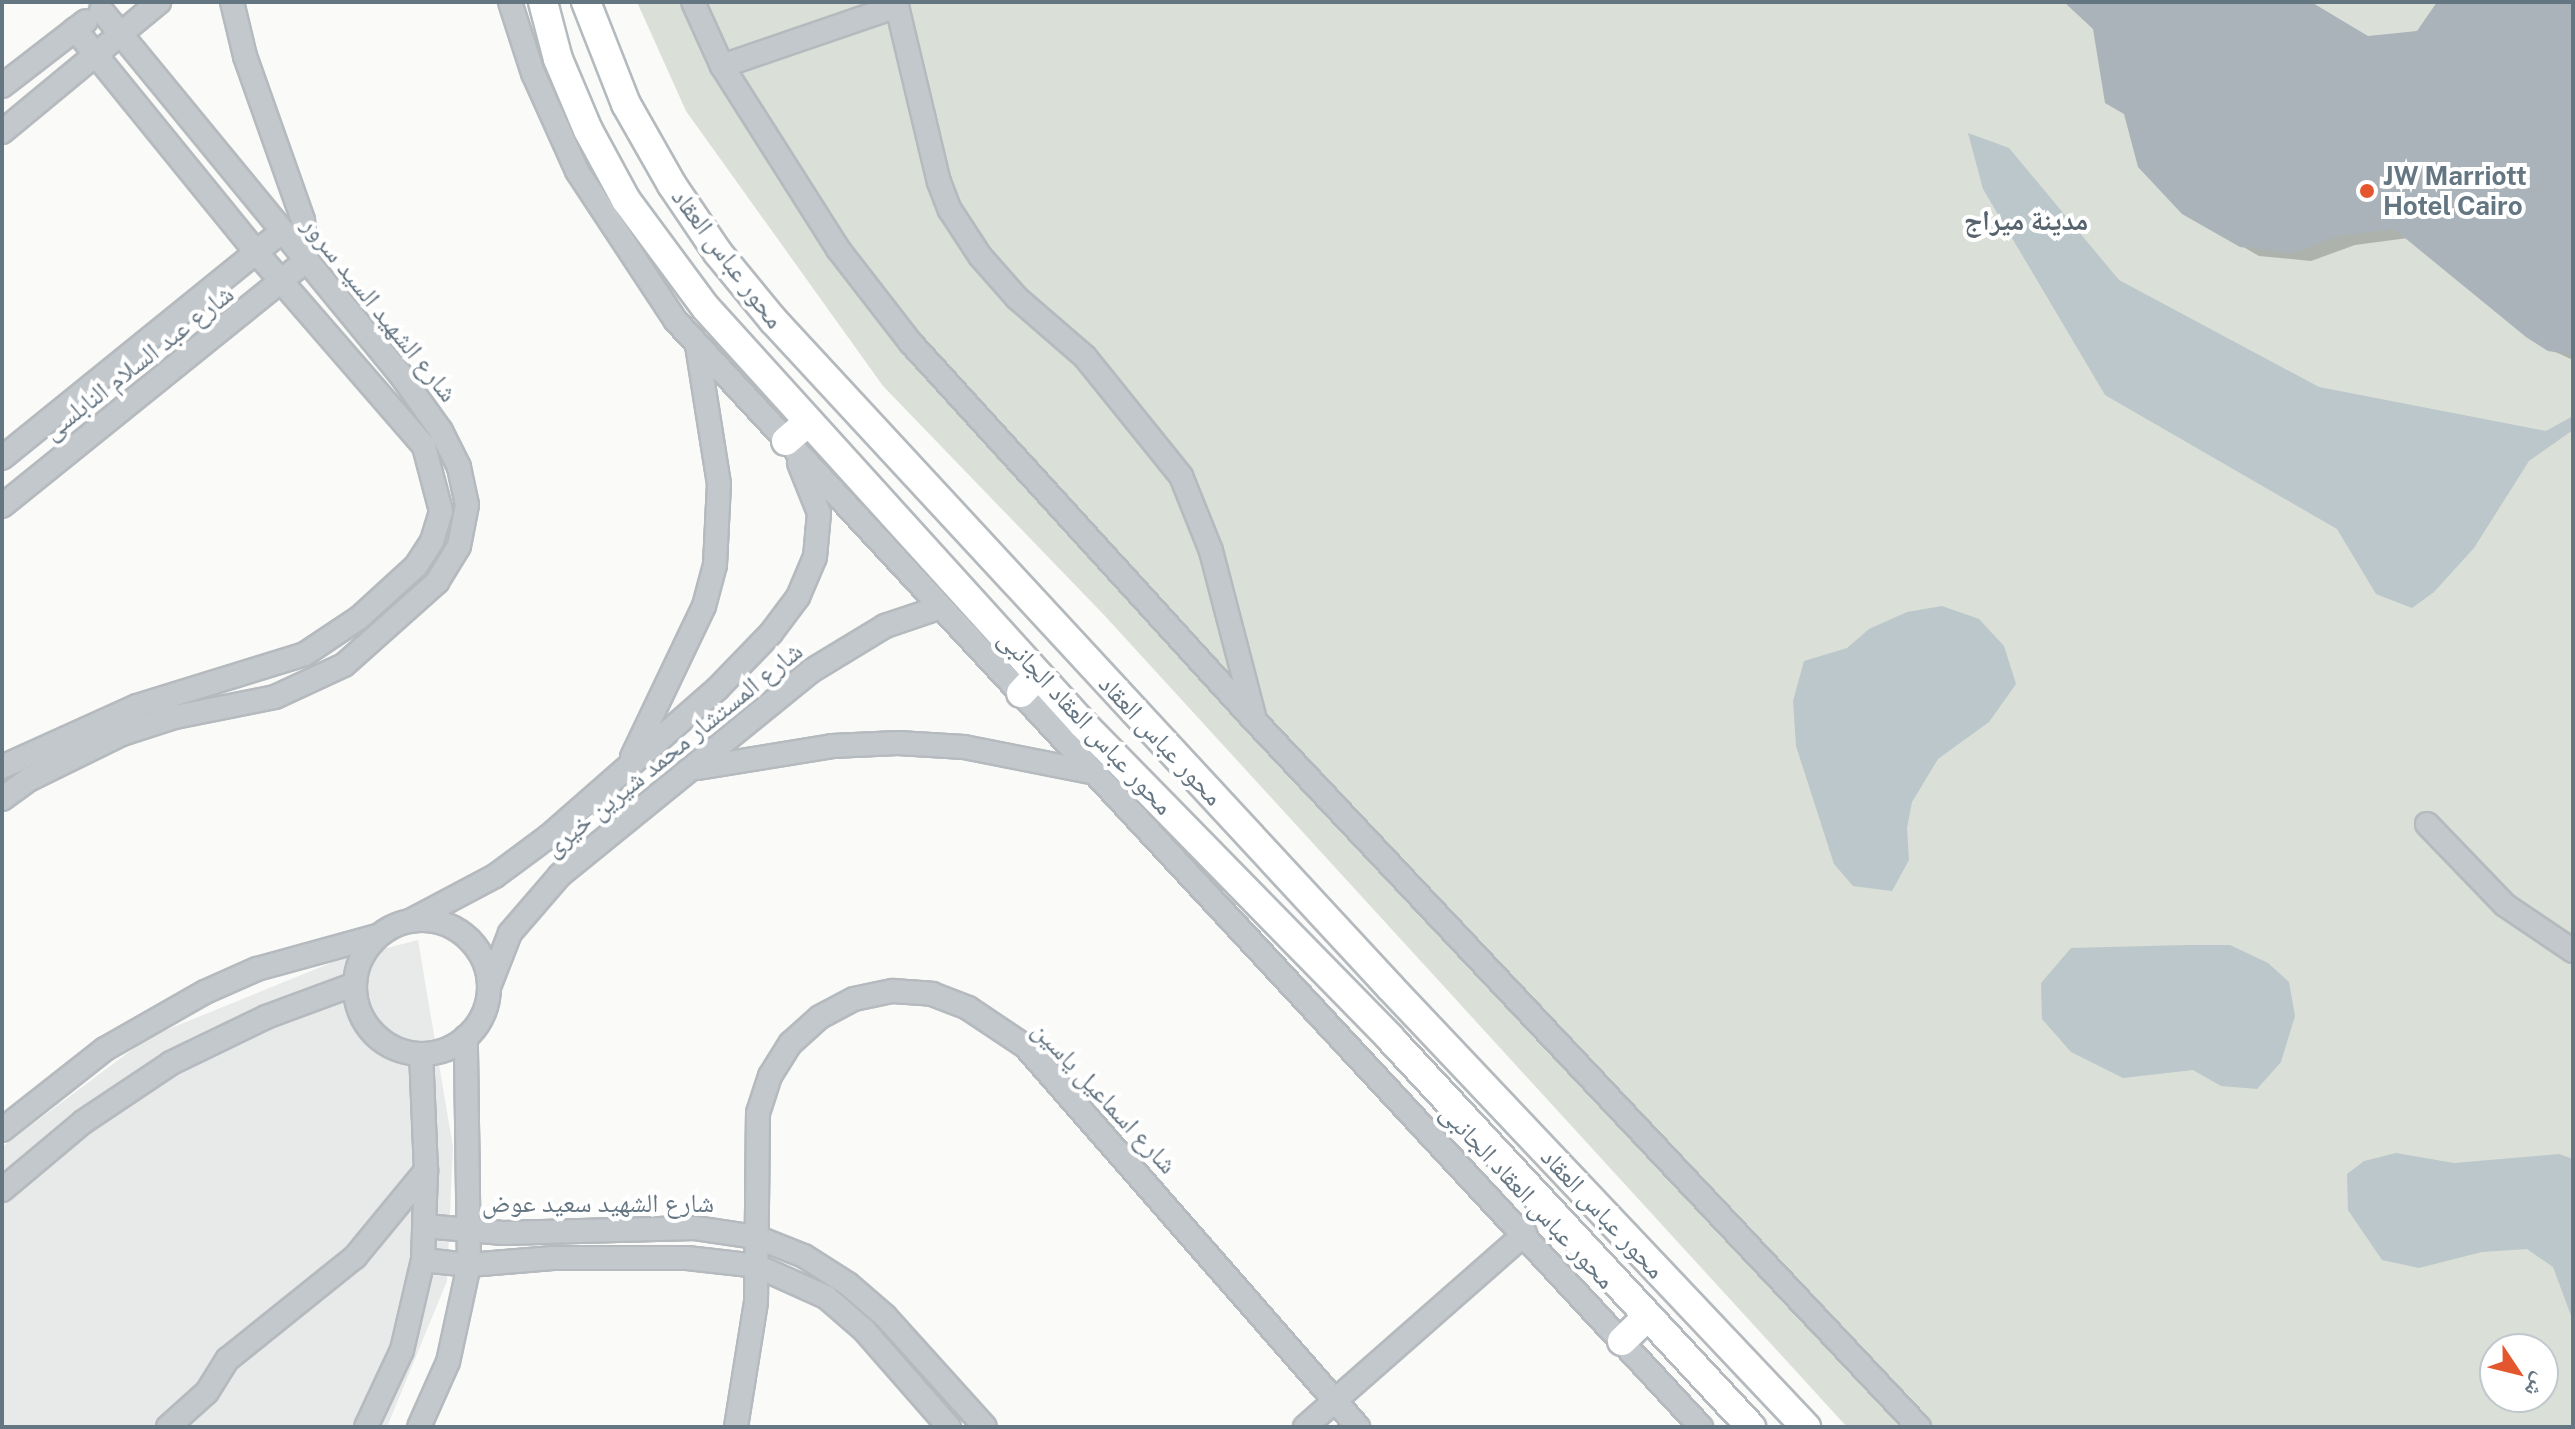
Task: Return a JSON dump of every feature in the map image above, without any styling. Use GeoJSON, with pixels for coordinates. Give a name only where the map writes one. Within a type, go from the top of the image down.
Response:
{"type":"FeatureCollection","features":[{"type":"Feature","properties":{"kind":"main road","name":"محور عباس العقاد"},"geometry":{"type":"LineString","coordinates":[[543,2],[558,59],[588,130],[626,200],[706,308],[808,422],[1030,684],[1360,1006],[1751,1427]]}},
{"type":"Feature","properties":{"kind":"main road","name":"محور عباس العقاد"},"geometry":{"type":"LineString","coordinates":[[586,2],[626,104],[718,253],[813,365],[1447,1048],[1806,1427]]}},
{"type":"Feature","properties":{"kind":"main road"},"geometry":{"type":"LineString","coordinates":[[786,441],[808,422]]}},
{"type":"Feature","properties":{"kind":"main road"},"geometry":{"type":"LineString","coordinates":[[1360,1006],[1381,1007],[1390,987]]}},
{"type":"Feature","properties":{"kind":"main road"},"geometry":{"type":"LineString","coordinates":[[1436,1087],[1440,1075],[1435,1055],[1447,1048]]}},
{"type":"Feature","properties":{"kind":"main road"},"geometry":{"type":"LineString","coordinates":[[1622,1341],[1648,1316]]}},
{"type":"Feature","properties":{"kind":"street"},"geometry":{"type":"LineString","coordinates":[[2,132],[159,2]]}},
{"type":"Feature","properties":{"kind":"street"},"geometry":{"type":"LineString","coordinates":[[232,2],[245,56],[303,220],[307,260]]}},
{"type":"Feature","properties":{"kind":"street","name":"محور عباس العقاد الجانبى"},"geometry":{"type":"LineString","coordinates":[[510,2],[533,73],[577,171],[604,218],[697,345],[941,607],[1030,684],[1095,773],[1701,1427]]}},
{"type":"Feature","properties":{"kind":"street"},"geometry":{"type":"LineString","coordinates":[[693,2],[722,66],[838,249],[911,343],[1255,721],[1919,1427]]}},
{"type":"Feature","properties":{"kind":"street"},"geometry":{"type":"LineString","coordinates":[[722,66],[896,4],[939,182],[950,210],[980,256],[1017,298],[1085,357],[1181,476],[1211,551],[1255,721]]}},
{"type":"Feature","properties":{"kind":"street"},"geometry":{"type":"LineString","coordinates":[[2,86],[107,6]]}},
{"type":"Feature","properties":{"kind":"street","name":"شارع الشهيد السيد سرور"},"geometry":{"type":"LineString","coordinates":[[2,799],[30,779],[122,734],[175,717],[275,697],[316,681],[385,633],[437,582],[459,546],[467,505],[459,467],[441,431],[307,260],[121,34],[107,6]]}},
{"type":"Feature","properties":{"kind":"street","name":"شارع الشهيد السيد سرور"},"geometry":{"type":"LineString","coordinates":[[9,763],[137,706],[305,654],[359,618],[416,566],[432,541],[441,511],[424,446],[256,252],[75,29]]}},
{"type":"Feature","properties":{"kind":"street","name":"شارع عبد السلام النابلسى"},"geometry":{"type":"LineString","coordinates":[[2,458],[282,231]]}},
{"type":"Feature","properties":{"kind":"street","name":"شارع عبد السلام النابلسى"},"geometry":{"type":"LineString","coordinates":[[2,506],[307,260]]}},
{"type":"Feature","properties":{"kind":"street"},"geometry":{"type":"LineString","coordinates":[[626,769],[680,662],[715,565],[719,484],[697,345]]}},
{"type":"Feature","properties":{"kind":"street","name":"شارع المستشار محمد شيرين خيرى"},"geometry":{"type":"LineString","coordinates":[[412,920],[524,855],[717,689],[771,633],[798,597],[815,557],[819,513],[807,477],[786,441]]}},
{"type":"Feature","properties":{"kind":"street","name":"شارع المستشار محمد شيرين خيرى"},"geometry":{"type":"LineString","coordinates":[[489,987],[510,933],[560,875],[697,768],[811,671],[885,626],[941,607]]}},
{"type":"Feature","properties":{"kind":"street"},"geometry":{"type":"LineString","coordinates":[[697,768],[832,746],[898,743],[964,747],[1095,773]]}},
{"type":"Feature","properties":{"kind":"street"},"geometry":{"type":"LineString","coordinates":[[9,763],[30,779]]}},
{"type":"Feature","properties":{"kind":"street"},"geometry":{"type":"LineString","coordinates":[[2427,824],[2505,905],[2573,951]]}},
{"type":"Feature","properties":{"kind":"street"},"geometry":{"type":"LineString","coordinates":[[2,1130],[105,1049],[205,992],[257,969],[377,936],[412,920],[449,925],[466,935],[486,968],[489,987],[479,1023],[466,1037],[453,1046],[421,1054],[403,1051],[373,1033],[363,1019],[355,984],[358,965],[377,936]]}},
{"type":"Feature","properties":{"kind":"street"},"geometry":{"type":"LineString","coordinates":[[2,1190],[83,1122],[171,1063],[266,1017],[355,984]]}},
{"type":"Feature","properties":{"kind":"street","name":"شارع اسماعيل ياسين"},"geometry":{"type":"LineString","coordinates":[[736,1427],[750,1359],[757,1266],[758,1113],[770,1076],[791,1043],[820,1017],[854,999],[893,991],[932,994],[968,1008],[1025,1046],[1358,1427]]}},
{"type":"Feature","properties":{"kind":"street"},"geometry":{"type":"LineString","coordinates":[[419,1427],[448,1362],[469,1265],[466,1037]]}},
{"type":"Feature","properties":{"kind":"street"},"geometry":{"type":"LineString","coordinates":[[366,1427],[402,1350],[423,1260],[426,1171],[421,1054]]}},
{"type":"Feature","properties":{"kind":"street"},"geometry":{"type":"LineString","coordinates":[[168,1427],[207,1392],[228,1359],[355,1257],[426,1171]]}},
{"type":"Feature","properties":{"kind":"street","name":"شارع الشهيد سعيد عوض"},"geometry":{"type":"LineString","coordinates":[[425,1226],[469,1231],[695,1228],[756,1237],[804,1256],[848,1284],[885,1316],[985,1427]]}},
{"type":"Feature","properties":{"kind":"street"},"geometry":{"type":"LineString","coordinates":[[1305,1427],[1525,1234]]}},
{"type":"Feature","properties":{"kind":"street","name":"شارع الشهيد سعيد عوض"},"geometry":{"type":"LineString","coordinates":[[423,1260],[469,1265],[553,1258],[687,1258],[757,1266],[826,1297],[864,1330],[949,1427]]}},
{"type":"Feature","properties":{"kind":"shaded area"},"geometry":{"type":"Polygon","coordinates":[[[637,2],[2573,2],[2573,1427],[1847,1427],[1105,616],[883,386],[686,111],[637,2]]]}},
{"type":"Feature","properties":{"kind":"shaded area"},"geometry":{"type":"Polygon","coordinates":[[[1968,133],[2009,148],[2119,280],[2319,387],[2546,431],[2573,416],[2573,430],[2529,461],[2474,548],[2434,592],[2412,608],[2376,594],[2337,529],[2105,395],[1983,189],[1968,133]]]}},
{"type":"Feature","properties":{"kind":"shaded area"},"geometry":{"type":"Polygon","coordinates":[[[1942,606],[1979,619],[2004,646],[2016,684],[1989,722],[1938,759],[1912,802],[1907,828],[1909,860],[1892,891],[1853,886],[1834,864],[1796,746],[1793,701],[1804,661],[1847,648],[1869,629],[1907,612],[1942,606]]]}},
{"type":"Feature","properties":{"kind":"shaded area"},"geometry":{"type":"Polygon","coordinates":[[[418,940],[453,1147],[447,1281],[387,1427],[2,1427],[2,1147],[149,1037],[333,962],[418,940]]]}},
{"type":"Feature","properties":{"kind":"shaded area"},"geometry":{"type":"Polygon","coordinates":[[[2230,945],[2268,963],[2289,982],[2295,1016],[2281,1062],[2257,1089],[2221,1086],[2193,1070],[2123,1078],[2071,1052],[2042,1019],[2041,983],[2071,948],[2230,945]]]}},
{"type":"Feature","properties":{"kind":"shaded area"},"geometry":{"type":"Polygon","coordinates":[[[2396,1153],[2454,1163],[2559,1154],[2573,1159],[2573,1321],[2553,1267],[2527,1249],[2482,1252],[2419,1268],[2382,1260],[2348,1210],[2347,1174],[2364,1161],[2396,1153]]]}},
{"type":"Feature","properties":{"kind":"building","name":"JW Marriott Hotel Cairo"},"geometry":{"type":"Polygon","coordinates":[[[2064,2],[2311,2],[2368,36],[2417,31],[2437,2],[2573,2],[2573,355],[2548,351],[2526,337],[2394,229],[2338,236],[2293,253],[2240,247],[2182,214],[2138,167],[2124,114],[2105,103],[2093,29],[2064,2]]]}},
{"type":"Feature","properties":{"kind":"place","name":"JW Marriott Hotel Cairo"},"geometry":{"type":"Point","coordinates":[2367,191]}},
{"type":"Feature","properties":{"kind":"district","name":"مدينة ميراج"},"geometry":{"type":"Point","coordinates":[2026,220]}}]}
